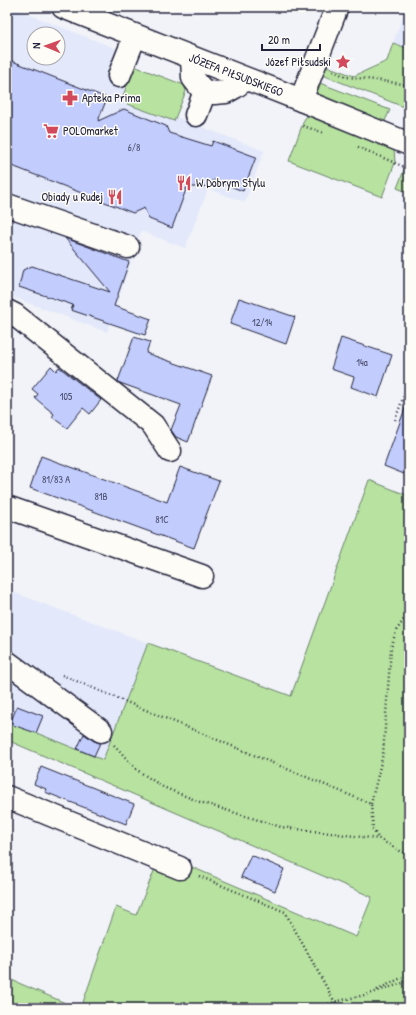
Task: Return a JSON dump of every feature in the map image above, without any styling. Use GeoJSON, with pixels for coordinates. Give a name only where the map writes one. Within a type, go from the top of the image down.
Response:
{"type":"FeatureCollection","features":[{"type":"Feature","properties":{"kind":"street","name":"JÓZEFA PIŁSUDSKIEGO"},"geometry":{"type":"LineString","coordinates":[[63,7],[409,144]]}},
{"type":"Feature","properties":{"kind":"street"},"geometry":{"type":"LineString","coordinates":[[300,100],[337,7]]}},
{"type":"Feature","properties":{"kind":"street"},"geometry":{"type":"LineString","coordinates":[[119,76],[135,36]]}},
{"type":"Feature","properties":{"kind":"street"},"geometry":{"type":"LineString","coordinates":[[192,58],[193,78],[200,88],[205,91],[214,93],[226,92],[246,79]]}},
{"type":"Feature","properties":{"kind":"street"},"geometry":{"type":"LineString","coordinates":[[196,115],[205,91]]}},
{"type":"Feature","properties":{"kind":"street"},"geometry":{"type":"LineString","coordinates":[[7,205],[128,247]]}},
{"type":"Feature","properties":{"kind":"street"},"geometry":{"type":"LineString","coordinates":[[7,311],[153,425],[170,451]]}},
{"type":"Feature","properties":{"kind":"street"},"geometry":{"type":"LineString","coordinates":[[7,507],[202,576]]}},
{"type":"Feature","properties":{"kind":"street"},"geometry":{"type":"LineString","coordinates":[[7,662],[101,731]]}},
{"type":"Feature","properties":{"kind":"street"},"geometry":{"type":"LineString","coordinates":[[7,797],[180,868]]}},
{"type":"Feature","properties":{"kind":"path"},"geometry":{"type":"LineString","coordinates":[[314,64],[347,77],[409,85]]}},
{"type":"Feature","properties":{"kind":"path"},"geometry":{"type":"LineString","coordinates":[[302,126],[328,135]]}},
{"type":"Feature","properties":{"kind":"path"},"geometry":{"type":"LineString","coordinates":[[353,146],[409,169]]}},
{"type":"Feature","properties":{"kind":"path"},"geometry":{"type":"LineString","coordinates":[[395,420],[409,382]]}},
{"type":"Feature","properties":{"kind":"path"},"geometry":{"type":"LineString","coordinates":[[409,612],[396,631],[391,648],[383,754],[371,804],[373,830],[380,839],[409,856]]}},
{"type":"Feature","properties":{"kind":"path"},"geometry":{"type":"LineString","coordinates":[[58,673],[371,804]]}},
{"type":"Feature","properties":{"kind":"path"},"geometry":{"type":"LineString","coordinates":[[101,731],[137,770],[163,787],[200,802],[281,827],[380,839]]}},
{"type":"Feature","properties":{"kind":"path"},"geometry":{"type":"LineString","coordinates":[[180,868],[285,912],[338,1008]]}},
{"type":"Feature","properties":{"kind":"path"},"geometry":{"type":"LineString","coordinates":[[369,994],[409,974]]}},
{"type":"Feature","properties":{"kind":"path"},"geometry":{"type":"LineString","coordinates":[[317,1008],[334,1002],[369,994],[409,981]]}},
{"type":"Feature","properties":{"kind":"shaded area"},"geometry":{"type":"Polygon","coordinates":[[[7,7],[58,26],[26,26],[26,66],[66,66],[66,29],[117,49],[127,98],[264,151],[245,202],[208,189],[185,248],[141,231],[107,332],[7,295],[7,7]]]}},
{"type":"Feature","properties":{"kind":"shaded area"},"geometry":{"type":"Polygon","coordinates":[[[406,7],[409,7],[409,49],[393,43],[406,7]]]}},
{"type":"Feature","properties":{"kind":"shaded area"},"geometry":{"type":"Polygon","coordinates":[[[7,590],[148,643],[103,760],[7,721],[7,590]]]}},
{"type":"Feature","properties":{"kind":"green space"},"geometry":{"type":"Polygon","coordinates":[[[393,43],[409,49],[409,109],[320,74],[321,64],[354,76],[387,61],[393,43]]]}},
{"type":"Feature","properties":{"kind":"green space"},"geometry":{"type":"Polygon","coordinates":[[[134,66],[184,85],[186,91],[174,121],[127,104],[123,96],[134,66]]]}},
{"type":"Feature","properties":{"kind":"green space"},"geometry":{"type":"Polygon","coordinates":[[[312,80],[390,110],[384,123],[316,97],[311,92],[312,80]]]}},
{"type":"Feature","properties":{"kind":"green space"},"geometry":{"type":"Polygon","coordinates":[[[310,115],[394,148],[395,163],[382,197],[289,161],[304,120],[310,115]]]}},
{"type":"Feature","properties":{"kind":"green space"},"geometry":{"type":"Polygon","coordinates":[[[409,162],[409,193],[397,188],[406,165],[409,162]]]}},
{"type":"Feature","properties":{"kind":"green space"},"geometry":{"type":"Polygon","coordinates":[[[369,480],[409,496],[409,1008],[81,1008],[116,907],[136,915],[161,854],[356,937],[372,897],[7,740],[7,721],[103,760],[148,643],[291,696],[369,480]]]}},
{"type":"Feature","properties":{"kind":"green space"},"geometry":{"type":"Polygon","coordinates":[[[7,978],[77,1008],[7,1008],[7,978]]]}},
{"type":"Feature","properties":{"kind":"building"},"geometry":{"type":"Polygon","coordinates":[[[7,59],[107,98],[98,121],[124,109],[166,126],[169,133],[211,146],[213,141],[256,157],[243,191],[214,180],[203,187],[187,187],[172,228],[149,219],[144,208],[133,213],[7,164],[7,59]]]}},
{"type":"Feature","properties":{"kind":"building"},"geometry":{"type":"Polygon","coordinates":[[[65,238],[129,262],[114,306],[151,319],[145,335],[71,310],[73,305],[19,287],[23,270],[32,266],[110,292],[65,238]]]}},
{"type":"Feature","properties":{"kind":"building"},"geometry":{"type":"Polygon","coordinates":[[[239,298],[295,317],[286,344],[230,324],[239,298]]]}},
{"type":"Feature","properties":{"kind":"building"},"geometry":{"type":"Polygon","coordinates":[[[134,337],[150,342],[146,353],[212,376],[188,442],[176,437],[171,430],[181,405],[118,381],[134,337]]]}},
{"type":"Feature","properties":{"kind":"building"},"geometry":{"type":"Polygon","coordinates":[[[341,338],[392,355],[378,397],[351,387],[354,377],[331,369],[341,338]]]}},
{"type":"Feature","properties":{"kind":"building"},"geometry":{"type":"Polygon","coordinates":[[[51,366],[56,371],[59,367],[101,400],[90,414],[83,408],[67,428],[52,417],[54,414],[35,398],[38,394],[32,389],[51,366]]]}},
{"type":"Feature","properties":{"kind":"building"},"geometry":{"type":"Polygon","coordinates":[[[407,403],[409,403],[409,476],[384,466],[407,403]]]}},
{"type":"Feature","properties":{"kind":"building"},"geometry":{"type":"Polygon","coordinates":[[[41,456],[167,502],[180,467],[219,481],[194,548],[30,488],[41,456]]]}},
{"type":"Feature","properties":{"kind":"building"},"geometry":{"type":"Polygon","coordinates":[[[17,706],[43,716],[36,733],[10,724],[17,706]]]}},
{"type":"Feature","properties":{"kind":"building"},"geometry":{"type":"Polygon","coordinates":[[[84,734],[100,743],[94,756],[77,749],[84,734]]]}},
{"type":"Feature","properties":{"kind":"building"},"geometry":{"type":"Polygon","coordinates":[[[41,767],[134,804],[126,824],[45,792],[46,789],[34,784],[41,767]]]}},
{"type":"Feature","properties":{"kind":"building"},"geometry":{"type":"Polygon","coordinates":[[[251,855],[284,869],[275,891],[241,877],[251,855]]]}},
{"type":"Feature","properties":{"kind":"place","name":"Józef Piłsudski"},"geometry":{"type":"Point","coordinates":[343,62]}},
{"type":"Feature","properties":{"kind":"place","name":"Apteka Prima"},"geometry":{"type":"Point","coordinates":[70,98]}},
{"type":"Feature","properties":{"kind":"place","name":"POLOmarket"},"geometry":{"type":"Point","coordinates":[51,131]}},
{"type":"Feature","properties":{"kind":"place","name":"W Dobrym Stylu"},"geometry":{"type":"Point","coordinates":[184,183]}},
{"type":"Feature","properties":{"kind":"place","name":"Obiady u Rudej"},"geometry":{"type":"Point","coordinates":[115,197]}}]}
